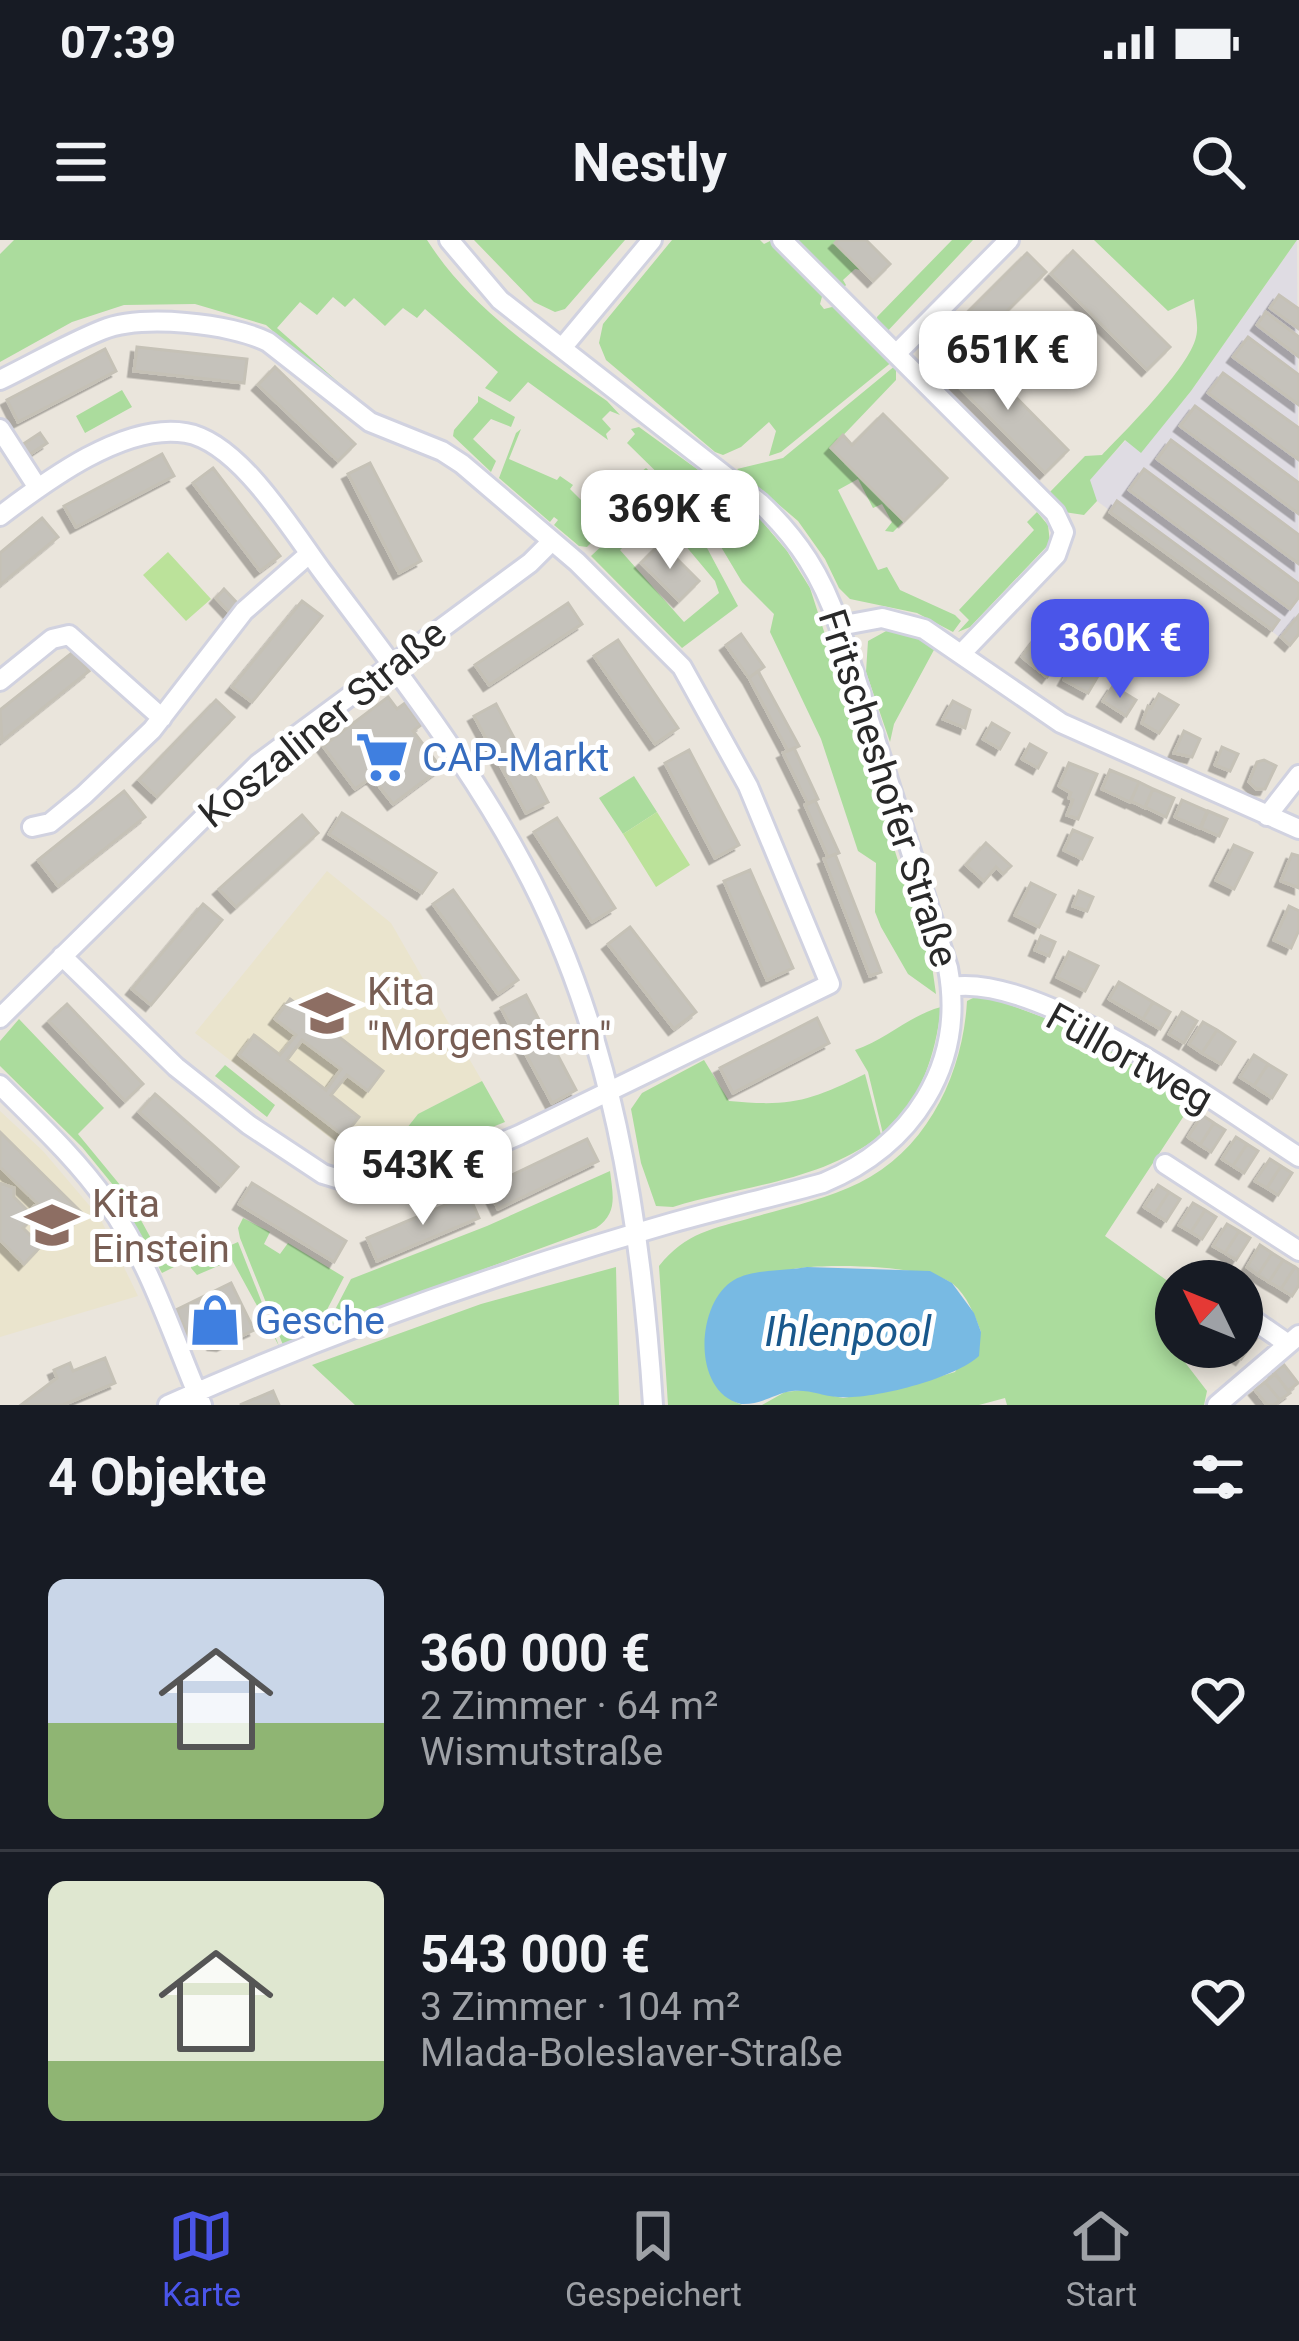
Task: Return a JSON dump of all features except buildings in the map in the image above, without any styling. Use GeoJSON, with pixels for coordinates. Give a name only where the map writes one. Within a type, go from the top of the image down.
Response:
{"type":"FeatureCollection","features":[{"type":"Feature","properties":{"kind":"street","name":"Fritscheshofer Straße"},"geometry":{"type":"LineString","coordinates":[[168,1405],[199,1399],[420,1305],[637,1233],[823,1183],[854,1170],[885,1149],[915,1114],[938,1072],[950,1030],[952,987],[818,572],[777,519],[500,300],[449,240]]}},
{"type":"Feature","properties":{"kind":"street"},"geometry":{"type":"LineString","coordinates":[[562,347],[652,240]]}},
{"type":"Feature","properties":{"kind":"street"},"geometry":{"type":"LineString","coordinates":[[782,240],[1055,513],[1064,532],[1056,555],[961,654]]}},
{"type":"Feature","properties":{"kind":"street"},"geometry":{"type":"LineString","coordinates":[[896,354],[1001,243]]}},
{"type":"Feature","properties":{"kind":"street"},"geometry":{"type":"LineString","coordinates":[[0,380],[106,328],[154,322],[204,326],[254,335],[283,351],[370,422],[452,457],[552,541],[682,667],[748,786],[830,984],[609,1093],[409,1183],[369,1188],[347,1184],[301,1161],[233,1112],[176,1067],[62,956]]}},
{"type":"Feature","properties":{"kind":"street"},"geometry":{"type":"LineString","coordinates":[[0,429],[38,488]]}},
{"type":"Feature","properties":{"kind":"street"},"geometry":{"type":"LineString","coordinates":[[0,516],[38,488],[133,438],[160,431],[200,436],[234,458],[391,663],[522,862],[586,1015],[609,1093],[637,1233],[652,1405]]}},
{"type":"Feature","properties":{"kind":"street","name":"Koszaliner Straße"},"geometry":{"type":"LineString","coordinates":[[0,1018],[258,764],[530,563],[552,541]]}},
{"type":"Feature","properties":{"kind":"street"},"geometry":{"type":"LineString","coordinates":[[32,827],[50,823],[85,796],[162,718],[244,611],[309,554]]}},
{"type":"Feature","properties":{"kind":"street"},"geometry":{"type":"LineString","coordinates":[[839,626],[882,618],[924,629],[1061,723],[1299,829]]}},
{"type":"Feature","properties":{"kind":"street"},"geometry":{"type":"LineString","coordinates":[[0,681],[52,639],[69,635],[162,718]]}},
{"type":"Feature","properties":{"kind":"street"},"geometry":{"type":"LineString","coordinates":[[1267,816],[1299,775]]}},
{"type":"Feature","properties":{"kind":"street","name":"Füllortweg"},"geometry":{"type":"LineString","coordinates":[[952,987],[988,986],[1099,1030],[1299,1157]]}},
{"type":"Feature","properties":{"kind":"street"},"geometry":{"type":"LineString","coordinates":[[0,1085],[108,1203],[148,1276],[199,1399]]}},
{"type":"Feature","properties":{"kind":"street"},"geometry":{"type":"LineString","coordinates":[[1165,1164],[1299,1251]]}},
{"type":"Feature","properties":{"kind":"street"},"geometry":{"type":"LineString","coordinates":[[1217,1405],[1293,1339],[1263,1323]]}},
{"type":"Feature","properties":{"kind":"shaded area"},"geometry":{"type":"Polygon","coordinates":[[[1297,240],[1299,634],[1290,645],[1097,501],[1089,480],[1126,440],[1141,452],[1191,391],[1297,240]]]}},
{"type":"Feature","properties":{"kind":"shaded area","name":"Kita \"Morgenstern\""},"geometry":{"type":"Polygon","coordinates":[[[327,871],[391,923],[482,1081],[418,1114],[373,1171],[195,1033],[327,871]]]}},
{"type":"Feature","properties":{"kind":"shaded area","name":"Kita Einstein"},"geometry":{"type":"Polygon","coordinates":[[[0,1111],[43,1151],[100,1218],[138,1296],[0,1337],[0,1111]]]}},
{"type":"Feature","properties":{"kind":"green space"},"geometry":{"type":"Polygon","coordinates":[[[14,240],[427,240],[486,309],[620,415],[610,411],[602,419],[611,429],[608,440],[528,382],[510,402],[485,388],[498,372],[425,309],[417,318],[403,308],[385,326],[354,298],[345,307],[333,297],[317,315],[300,302],[277,328],[389,427],[373,419],[266,325],[195,304],[124,305],[72,322],[0,362],[0,254],[14,240]]]}},
{"type":"Feature","properties":{"kind":"green space"},"geometry":{"type":"Polygon","coordinates":[[[474,240],[625,240],[565,309],[555,312],[534,302],[474,240]]]}},
{"type":"Feature","properties":{"kind":"green space"},"geometry":{"type":"Polygon","coordinates":[[[672,240],[770,241],[823,293],[820,304],[824,309],[836,306],[893,361],[781,452],[769,456],[776,431],[769,422],[741,447],[723,455],[715,452],[606,360],[599,343],[603,324],[672,240]]]}},
{"type":"Feature","properties":{"kind":"green space"},"geometry":{"type":"Polygon","coordinates":[[[790,240],[838,240],[835,244],[861,270],[855,269],[843,280],[846,285],[841,291],[790,240]]]}},
{"type":"Feature","properties":{"kind":"green space"},"geometry":{"type":"Polygon","coordinates":[[[952,240],[973,240],[884,335],[877,317],[952,240]]]}},
{"type":"Feature","properties":{"kind":"green space"},"geometry":{"type":"Polygon","coordinates":[[[1094,240],[1297,240],[1191,391],[1141,453],[1125,440],[1090,480],[1097,501],[1084,515],[1064,512],[1049,493],[1085,456],[1102,455],[1155,398],[1191,350],[1197,328],[1194,299],[1168,311],[1094,240]]]}},
{"type":"Feature","properties":{"kind":"green space"},"geometry":{"type":"Polygon","coordinates":[[[896,365],[896,380],[831,448],[904,521],[893,532],[885,531],[892,522],[882,504],[873,508],[858,479],[838,490],[878,570],[887,567],[900,590],[955,615],[961,621],[953,632],[917,613],[850,599],[798,521],[737,469],[783,458],[896,365]]]}},
{"type":"Feature","properties":{"kind":"green space"},"geometry":{"type":"Polygon","coordinates":[[[122,390],[132,407],[85,433],[76,416],[122,390]]]}},
{"type":"Feature","properties":{"kind":"green space"},"geometry":{"type":"Polygon","coordinates":[[[478,396],[515,417],[511,427],[491,419],[473,439],[496,461],[491,472],[453,436],[478,396]]]}},
{"type":"Feature","properties":{"kind":"green space"},"geometry":{"type":"Polygon","coordinates":[[[639,427],[701,472],[686,501],[627,443],[635,434],[631,429],[639,427]]]}},
{"type":"Feature","properties":{"kind":"green space"},"geometry":{"type":"Polygon","coordinates":[[[521,429],[509,459],[557,480],[560,476],[606,525],[630,503],[587,547],[579,546],[554,525],[558,520],[554,517],[550,522],[499,478],[521,429]]]}},
{"type":"Feature","properties":{"kind":"green space"},"geometry":{"type":"Polygon","coordinates":[[[646,468],[683,503],[738,606],[682,648],[591,556],[625,524],[635,535],[620,550],[684,622],[719,593],[715,581],[659,514],[640,531],[630,519],[660,491],[641,472],[646,468]]]}},
{"type":"Feature","properties":{"kind":"green space"},"geometry":{"type":"Polygon","coordinates":[[[707,477],[759,518],[810,588],[932,966],[936,994],[908,974],[881,927],[875,912],[876,863],[858,851],[821,739],[770,632],[774,614],[742,582],[693,495],[696,485],[707,477]]]}},
{"type":"Feature","properties":{"kind":"green space"},"geometry":{"type":"Polygon","coordinates":[[[1037,512],[1048,525],[1050,543],[970,627],[958,632],[969,620],[959,610],[1034,530],[1027,522],[1037,512]]]}},
{"type":"Feature","properties":{"kind":"green space"},"geometry":{"type":"Polygon","coordinates":[[[168,552],[211,599],[186,621],[143,575],[168,552]]]}},
{"type":"Feature","properties":{"kind":"green space"},"geometry":{"type":"Polygon","coordinates":[[[888,630],[935,648],[894,724],[890,742],[866,672],[868,641],[888,630]]]}},
{"type":"Feature","properties":{"kind":"green space"},"geometry":{"type":"Polygon","coordinates":[[[634,776],[657,812],[623,834],[599,798],[634,776]]]}},
{"type":"Feature","properties":{"kind":"green space"},"geometry":{"type":"Polygon","coordinates":[[[657,812],[690,865],[656,887],[623,834],[657,812]]]}},
{"type":"Feature","properties":{"kind":"green space"},"geometry":{"type":"Polygon","coordinates":[[[981,994],[1077,1030],[1193,1102],[1105,1236],[1155,1272],[1155,1368],[1189,1368],[1207,1391],[1204,1405],[1007,1405],[1005,1398],[979,1405],[762,1405],[785,1392],[804,1390],[843,1398],[955,1372],[981,1332],[953,1284],[896,1269],[842,1266],[781,1272],[752,1293],[706,1341],[714,1379],[724,1394],[742,1405],[668,1405],[659,1266],[701,1233],[834,1194],[883,1169],[904,1151],[937,1107],[949,1082],[967,1001],[981,994]]]}},
{"type":"Feature","properties":{"kind":"green space"},"geometry":{"type":"Polygon","coordinates":[[[941,1007],[923,1080],[881,1142],[868,1072],[855,1050],[941,1007]]]}},
{"type":"Feature","properties":{"kind":"green space"},"geometry":{"type":"Polygon","coordinates":[[[19,1019],[104,1108],[78,1134],[125,1191],[165,1264],[174,1260],[174,1267],[162,1273],[113,1185],[82,1147],[0,1066],[0,1041],[19,1019]]]}},
{"type":"Feature","properties":{"kind":"green space"},"geometry":{"type":"Polygon","coordinates":[[[704,1060],[729,1101],[800,1100],[865,1074],[881,1135],[807,1173],[673,1207],[656,1206],[641,1163],[631,1109],[642,1093],[704,1060]]]}},
{"type":"Feature","properties":{"kind":"green space"},"geometry":{"type":"Polygon","coordinates":[[[225,1065],[275,1105],[267,1117],[215,1076],[225,1065]]]}},
{"type":"Feature","properties":{"kind":"green space"},"geometry":{"type":"Polygon","coordinates":[[[482,1081],[505,1122],[381,1172],[373,1171],[418,1114],[482,1081]]]}},
{"type":"Feature","properties":{"kind":"green space"},"geometry":{"type":"Polygon","coordinates":[[[610,1171],[611,1210],[596,1228],[326,1327],[351,1279],[610,1171]]]}},
{"type":"Feature","properties":{"kind":"green space"},"geometry":{"type":"Polygon","coordinates":[[[243,1218],[270,1232],[264,1244],[280,1254],[288,1243],[344,1277],[317,1329],[283,1345],[240,1238],[243,1218]]]}},
{"type":"Feature","properties":{"kind":"green space"},"geometry":{"type":"Polygon","coordinates":[[[238,1242],[279,1346],[232,1260],[197,1275],[191,1268],[191,1257],[238,1242]]]}},
{"type":"Feature","properties":{"kind":"green space"},"geometry":{"type":"Polygon","coordinates":[[[616,1267],[619,1405],[355,1405],[312,1365],[481,1304],[616,1267]]]}},
{"type":"Feature","properties":{"kind":"water","name":"Ihlenpool"},"geometry":{"type":"Polygon","coordinates":[[[807,1267],[930,1271],[952,1283],[974,1313],[981,1332],[979,1356],[932,1380],[871,1395],[838,1397],[792,1391],[741,1404],[725,1396],[713,1383],[704,1346],[706,1326],[721,1291],[750,1274],[807,1267]]]}},
{"type":"Feature","properties":{"kind":"place","name":"CAP-Markt"},"geometry":{"type":"Point","coordinates":[382,757]}},
{"type":"Feature","properties":{"kind":"place","name":"Kita \"Morgenstern\""},"geometry":{"type":"Point","coordinates":[327,1013]}},
{"type":"Feature","properties":{"kind":"place","name":"Kita Einstein"},"geometry":{"type":"Point","coordinates":[52,1225]}},
{"type":"Feature","properties":{"kind":"place","name":"Gesche"},"geometry":{"type":"Point","coordinates":[215,1320]}}]}
